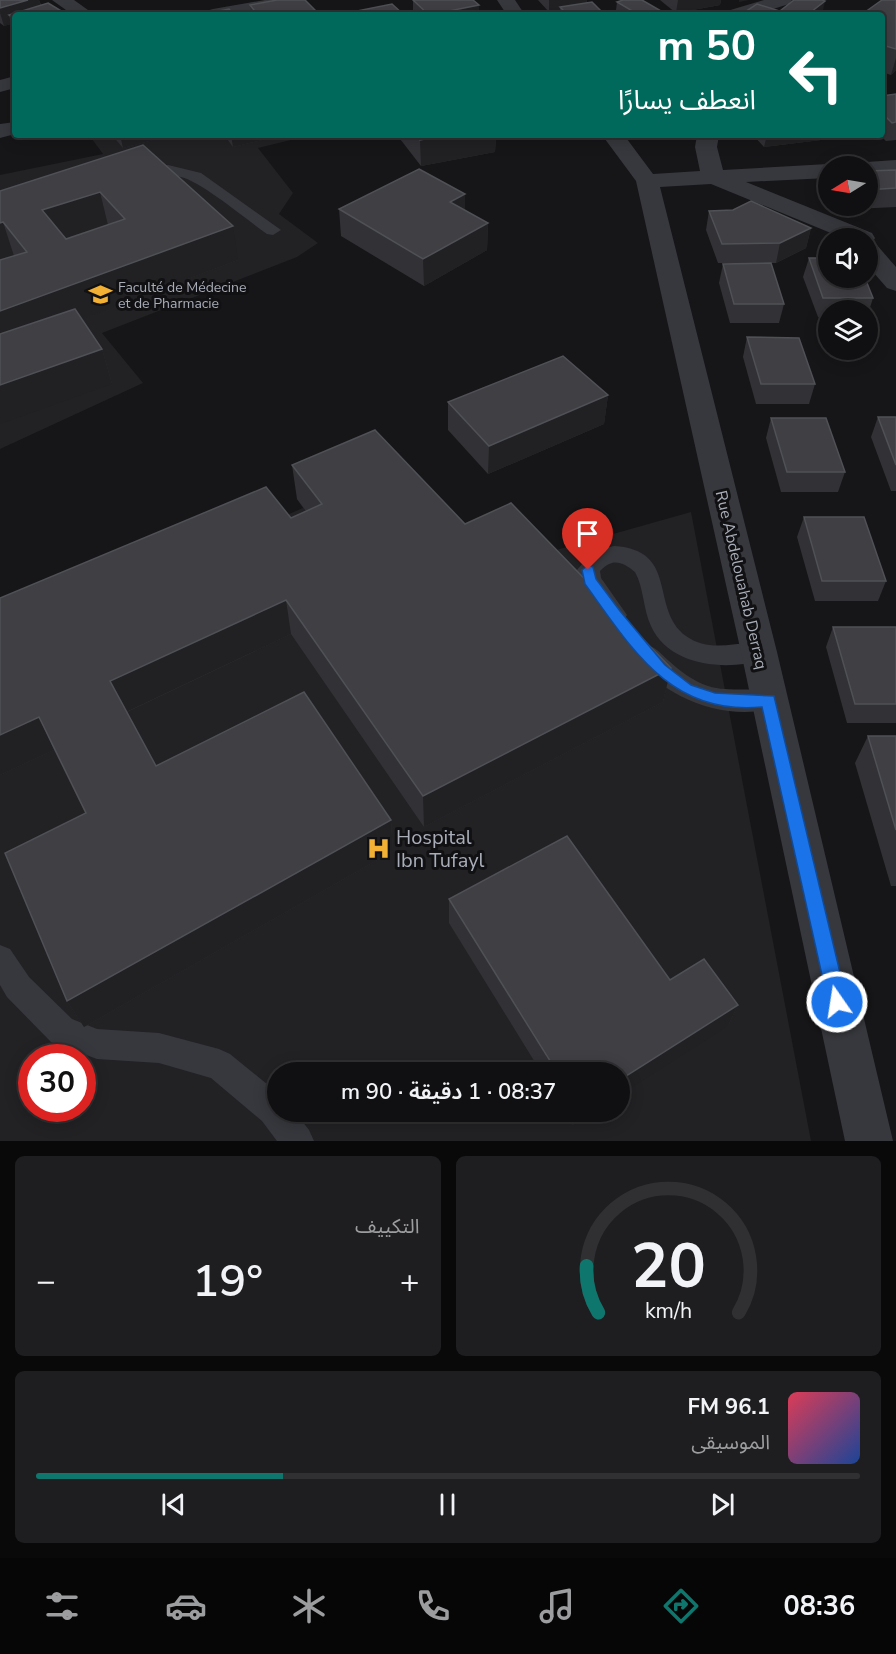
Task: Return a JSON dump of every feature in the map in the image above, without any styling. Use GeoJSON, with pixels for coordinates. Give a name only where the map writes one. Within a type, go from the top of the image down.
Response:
{"type":"FeatureCollection","features":[{"type":"Feature","properties":{"kind":"street"},"geometry":{"type":"LineString","coordinates":[[61,0],[81,12]]}},
{"type":"Feature","properties":{"kind":"street"},"geometry":{"type":"LineString","coordinates":[[226,12],[269,2],[297,0]]}},
{"type":"Feature","properties":{"kind":"street"},"geometry":{"type":"LineString","coordinates":[[744,12],[783,0]]}},
{"type":"Feature","properties":{"kind":"street","name":"Rue Abdelouahab Derraq"},"geometry":{"type":"LineString","coordinates":[[616,138],[647,181],[759,652],[869,1141]]}},
{"type":"Feature","properties":{"kind":"street"},"geometry":{"type":"LineString","coordinates":[[708,138],[706,147],[713,177]]}},
{"type":"Feature","properties":{"kind":"street"},"geometry":{"type":"LineString","coordinates":[[878,168],[896,167]]}},
{"type":"Feature","properties":{"kind":"street"},"geometry":{"type":"LineString","coordinates":[[647,181],[818,172]]}},
{"type":"Feature","properties":{"kind":"street"},"geometry":{"type":"LineString","coordinates":[[713,177],[832,228]]}},
{"type":"Feature","properties":{"kind":"street"},"geometry":{"type":"LineString","coordinates":[[878,245],[896,250]]}},
{"type":"Feature","properties":{"kind":"street"},"geometry":{"type":"LineString","coordinates":[[878,261],[896,284]]}},
{"type":"Feature","properties":{"kind":"lane"},"geometry":{"type":"LineString","coordinates":[[127,179],[148,171],[165,169],[188,173],[273,230]]}},
{"type":"Feature","properties":{"kind":"lane"},"geometry":{"type":"LineString","coordinates":[[759,652],[731,656],[710,653],[685,646],[670,637],[656,608],[651,580],[640,561],[628,555],[614,554],[595,561],[588,570],[593,586],[659,669],[686,689],[715,699],[751,702],[768,700]]}},
{"type":"Feature","properties":{"kind":"lane"},"geometry":{"type":"LineString","coordinates":[[0,958],[18,987],[62,1031],[97,1044],[159,1048],[219,1065],[273,1110],[298,1141]]}},
{"type":"Feature","properties":{"kind":"shaded area","name":"Faculté de Médecine et de Pharmacie"},"geometry":{"type":"Polygon","coordinates":[[[91,138],[299,138],[258,148],[293,193],[279,214],[318,243],[297,257],[102,333],[143,383],[0,449],[0,175],[103,154],[91,138]]]}},
{"type":"Feature","properties":{"kind":"shaded area","name":"Hospital Ibn Tufayl"},"geometry":{"type":"Polygon","coordinates":[[[378,465],[464,558],[528,558],[691,512],[811,1141],[0,1141],[0,639],[303,508],[297,499],[378,465]]]}},
{"type":"Feature","properties":{"kind":"building"},"geometry":{"type":"Polygon","coordinates":[[[0,0],[28,0],[0,8],[0,0]]]}},
{"type":"Feature","properties":{"kind":"building"},"geometry":{"type":"Polygon","coordinates":[[[277,0],[305,0],[315,10],[256,12],[250,5],[277,0]]]}},
{"type":"Feature","properties":{"kind":"building"},"geometry":{"type":"Polygon","coordinates":[[[413,0],[473,0],[479,5],[444,12],[426,12],[413,0]]]}},
{"type":"Feature","properties":{"kind":"building"},"geometry":{"type":"Polygon","coordinates":[[[642,0],[663,12],[634,12],[617,2],[642,0]]]}},
{"type":"Feature","properties":{"kind":"building"},"geometry":{"type":"Polygon","coordinates":[[[794,0],[825,1],[811,12],[780,11],[794,0]]]}},
{"type":"Feature","properties":{"kind":"building"},"geometry":{"type":"Polygon","coordinates":[[[882,0],[896,0],[896,49],[885,46],[885,12],[865,12],[882,0]]]}},
{"type":"Feature","properties":{"kind":"building"},"geometry":{"type":"Polygon","coordinates":[[[592,2],[602,12],[565,12],[560,7],[592,2]]]}},
{"type":"Feature","properties":{"kind":"building"},"geometry":{"type":"Polygon","coordinates":[[[48,3],[63,12],[19,12],[48,3]]]}},
{"type":"Feature","properties":{"kind":"building"},"geometry":{"type":"Polygon","coordinates":[[[392,4],[401,12],[352,12],[392,4]]]}},
{"type":"Feature","properties":{"kind":"building"},"geometry":{"type":"Polygon","coordinates":[[[757,4],[783,12],[745,12],[757,4]]]}},
{"type":"Feature","properties":{"kind":"building"},"geometry":{"type":"Polygon","coordinates":[[[229,9],[232,12],[214,12],[229,9]]]}},
{"type":"Feature","properties":{"kind":"building"},"geometry":{"type":"Polygon","coordinates":[[[896,94],[896,122],[892,123],[885,116],[885,96],[896,94]]]}},
{"type":"Feature","properties":{"kind":"building"},"geometry":{"type":"Polygon","coordinates":[[[143,145],[233,226],[0,311],[0,260],[27,252],[3,222],[0,223],[0,191],[143,145]],[[100,192],[42,210],[66,239],[125,219],[100,192]]]}},
{"type":"Feature","properties":{"kind":"building"},"geometry":{"type":"Polygon","coordinates":[[[419,169],[465,194],[450,202],[488,223],[423,259],[339,209],[419,169]]]}},
{"type":"Feature","properties":{"kind":"building"},"geometry":{"type":"Polygon","coordinates":[[[896,170],[896,188],[878,189],[878,171],[896,170]]]}},
{"type":"Feature","properties":{"kind":"building"},"geometry":{"type":"Polygon","coordinates":[[[751,201],[811,228],[780,243],[722,244],[709,211],[733,210],[751,201]]]}},
{"type":"Feature","properties":{"kind":"building"},"geometry":{"type":"Polygon","coordinates":[[[809,258],[818,258],[818,284],[809,258]]]}},
{"type":"Feature","properties":{"kind":"building"},"geometry":{"type":"Polygon","coordinates":[[[771,263],[784,304],[734,304],[723,264],[771,263]]]}},
{"type":"Feature","properties":{"kind":"building"},"geometry":{"type":"Polygon","coordinates":[[[820,288],[869,288],[873,298],[823,298],[820,288]]]}},
{"type":"Feature","properties":{"kind":"building"},"geometry":{"type":"Polygon","coordinates":[[[75,309],[102,349],[0,385],[0,334],[75,309]]]}},
{"type":"Feature","properties":{"kind":"building"},"geometry":{"type":"Polygon","coordinates":[[[747,337],[799,338],[815,384],[761,384],[747,337]]]}},
{"type":"Feature","properties":{"kind":"building"},"geometry":{"type":"Polygon","coordinates":[[[563,356],[608,395],[489,446],[448,402],[563,356]]]}},
{"type":"Feature","properties":{"kind":"building"},"geometry":{"type":"Polygon","coordinates":[[[878,417],[896,417],[896,465],[878,417]]]}},
{"type":"Feature","properties":{"kind":"building"},"geometry":{"type":"Polygon","coordinates":[[[771,418],[826,418],[845,472],[787,472],[771,418]]]}},
{"type":"Feature","properties":{"kind":"building"},"geometry":{"type":"Polygon","coordinates":[[[375,430],[465,524],[511,503],[671,668],[423,796],[286,600],[110,681],[156,766],[304,692],[391,820],[67,1001],[5,853],[86,813],[39,717],[0,735],[0,598],[266,487],[291,518],[322,504],[292,465],[375,430]]]}},
{"type":"Feature","properties":{"kind":"building"},"geometry":{"type":"Polygon","coordinates":[[[804,517],[864,517],[886,581],[822,581],[804,517]]]}},
{"type":"Feature","properties":{"kind":"building"},"geometry":{"type":"Polygon","coordinates":[[[833,627],[896,627],[896,704],[855,704],[833,627]]]}},
{"type":"Feature","properties":{"kind":"building"},"geometry":{"type":"Polygon","coordinates":[[[868,736],[896,736],[896,830],[868,736]]]}},
{"type":"Feature","properties":{"kind":"building"},"geometry":{"type":"Polygon","coordinates":[[[567,836],[670,980],[704,959],[738,1005],[630,1074],[630,1062],[551,1062],[449,899],[567,836]]]}},
{"type":"Feature","properties":{"kind":"place","name":"Faculté de Médecine et de Pharmacie"},"geometry":{"type":"Point","coordinates":[100,295]}},
{"type":"Feature","properties":{"kind":"place","name":"Hospital Ibn Tufayl"},"geometry":{"type":"Point","coordinates":[378,848]}},
{"type":"Feature","properties":{"kind":"route"},"geometry":{"type":"LineString","coordinates":[[588,570],[596,592],[659,669],[686,689],[715,699],[733,702],[768,700],[837,1002]]}}]}
